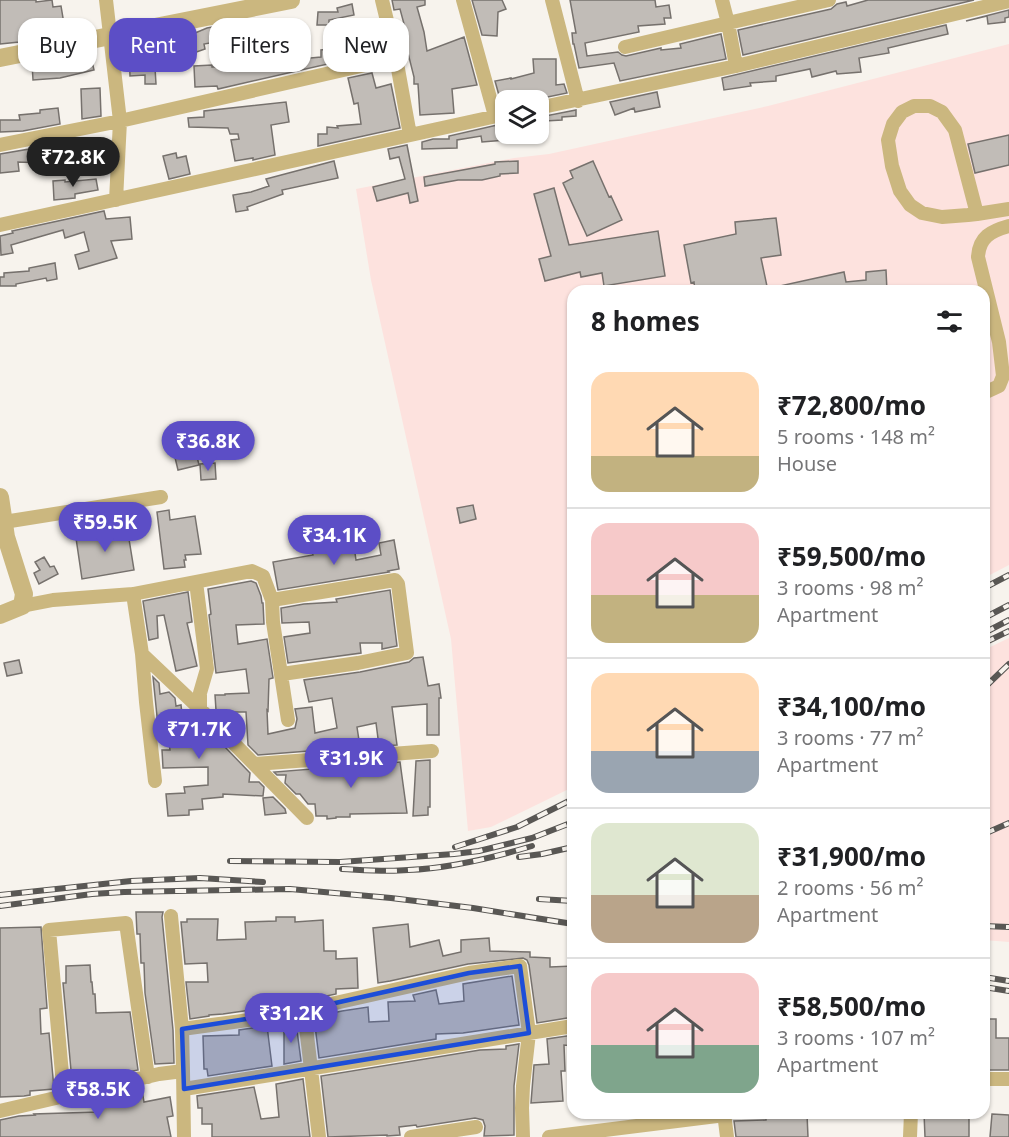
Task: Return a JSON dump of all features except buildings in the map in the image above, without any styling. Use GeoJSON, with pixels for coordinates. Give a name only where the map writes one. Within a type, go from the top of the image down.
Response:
{"type":"FeatureCollection","features":[{"type":"Feature","properties":{"kind":"street"},"geometry":{"type":"LineString","coordinates":[[106,0],[109,27]]}},
{"type":"Feature","properties":{"kind":"street"},"geometry":{"type":"LineString","coordinates":[[197,19],[291,0]]}},
{"type":"Feature","properties":{"kind":"street"},"geometry":{"type":"LineString","coordinates":[[382,0],[386,18]]}},
{"type":"Feature","properties":{"kind":"street"},"geometry":{"type":"LineString","coordinates":[[463,0],[495,99]]}},
{"type":"Feature","properties":{"kind":"street"},"geometry":{"type":"LineString","coordinates":[[552,0],[578,100]]}},
{"type":"Feature","properties":{"kind":"street"},"geometry":{"type":"LineString","coordinates":[[722,0],[736,66]]}},
{"type":"Feature","properties":{"kind":"street"},"geometry":{"type":"LineString","coordinates":[[625,47],[829,0]]}},
{"type":"Feature","properties":{"kind":"street"},"geometry":{"type":"LineString","coordinates":[[549,106],[736,66],[1009,1]]}},
{"type":"Feature","properties":{"kind":"street"},"geometry":{"type":"LineString","coordinates":[[0,58],[109,36]]}},
{"type":"Feature","properties":{"kind":"street"},"geometry":{"type":"LineString","coordinates":[[114,72],[120,121],[116,200]]}},
{"type":"Feature","properties":{"kind":"street"},"geometry":{"type":"LineString","coordinates":[[0,145],[120,121],[335,72]]}},
{"type":"Feature","properties":{"kind":"street"},"geometry":{"type":"LineString","coordinates":[[399,72],[410,135]]}},
{"type":"Feature","properties":{"kind":"street"},"geometry":{"type":"LineString","coordinates":[[977,214],[955,130],[942,112],[930,106],[914,106],[902,112],[893,124],[888,140],[892,166],[900,191],[910,205],[922,213],[942,217],[977,214],[1009,209]]}},
{"type":"Feature","properties":{"kind":"street"},"geometry":{"type":"LineString","coordinates":[[0,225],[495,116]]}},
{"type":"Feature","properties":{"kind":"street"},"geometry":{"type":"LineString","coordinates":[[985,285],[978,248],[983,239],[997,229],[1009,226]]}},
{"type":"Feature","properties":{"kind":"street"},"geometry":{"type":"LineString","coordinates":[[990,306],[1004,376],[999,386],[990,390]]}},
{"type":"Feature","properties":{"kind":"street"},"geometry":{"type":"LineString","coordinates":[[3,532],[161,496]]}},
{"type":"Feature","properties":{"kind":"street"},"geometry":{"type":"LineString","coordinates":[[0,497],[3,532],[24,594],[22,606]]}},
{"type":"Feature","properties":{"kind":"street"},"geometry":{"type":"LineString","coordinates":[[0,615],[22,606],[53,600],[133,594],[252,572],[263,576],[272,600],[273,622],[288,720]]}},
{"type":"Feature","properties":{"kind":"street"},"geometry":{"type":"LineString","coordinates":[[272,600],[395,580],[398,584],[405,632],[406,653],[358,663],[282,674]]}},
{"type":"Feature","properties":{"kind":"street"},"geometry":{"type":"LineString","coordinates":[[196,582],[207,669],[200,693],[200,709]]}},
{"type":"Feature","properties":{"kind":"street"},"geometry":{"type":"LineString","coordinates":[[133,594],[142,654],[155,781]]}},
{"type":"Feature","properties":{"kind":"street"},"geometry":{"type":"LineString","coordinates":[[142,654],[200,709],[307,818]]}},
{"type":"Feature","properties":{"kind":"street"},"geometry":{"type":"LineString","coordinates":[[255,764],[432,751]]}},
{"type":"Feature","properties":{"kind":"street"},"geometry":{"type":"LineString","coordinates":[[171,916],[182,1029],[184,1137]]}},
{"type":"Feature","properties":{"kind":"street"},"geometry":{"type":"LineString","coordinates":[[64,1096],[49,930],[126,923],[148,1077]]}},
{"type":"Feature","properties":{"kind":"street"},"geometry":{"type":"LineString","coordinates":[[182,1029],[263,1018],[469,973],[520,966],[529,1033],[523,1086],[523,1137]]}},
{"type":"Feature","properties":{"kind":"street"},"geometry":{"type":"LineString","coordinates":[[304,1010],[319,1137]]}},
{"type":"Feature","properties":{"kind":"street"},"geometry":{"type":"LineString","coordinates":[[184,1089],[567,1027]]}},
{"type":"Feature","properties":{"kind":"street"},"geometry":{"type":"LineString","coordinates":[[0,1112],[183,1071]]}},
{"type":"Feature","properties":{"kind":"street"},"geometry":{"type":"LineString","coordinates":[[990,1079],[1009,1079]]}},
{"type":"Feature","properties":{"kind":"street"},"geometry":{"type":"LineString","coordinates":[[549,1137],[686,1119]]}},
{"type":"Feature","properties":{"kind":"street"},"geometry":{"type":"LineString","coordinates":[[724,1119],[726,1137]]}},
{"type":"Feature","properties":{"kind":"street"},"geometry":{"type":"LineString","coordinates":[[910,1137],[911,1119]]}},
{"type":"Feature","properties":{"kind":"street"},"geometry":{"type":"LineString","coordinates":[[411,1137],[476,1127]]}},
{"type":"Feature","properties":{"kind":"highlighted area"},"geometry":{"type":"Polygon","coordinates":[[[520,966],[529,1033],[184,1089],[182,1029],[304,1010],[469,973],[520,966]]]}},
{"type":"Feature","properties":{"kind":"shaded area"},"geometry":{"type":"Polygon","coordinates":[[[1009,44],[1009,565],[990,575],[990,285],[567,285],[567,790],[491,827],[468,831],[451,639],[371,280],[356,189],[514,158],[549,154],[768,106],[1009,44]]]}},
{"type":"Feature","properties":{"kind":"shaded area"},"geometry":{"type":"Polygon","coordinates":[[[1009,638],[1009,942],[990,940],[990,647],[1009,638]]]}},
{"type":"Feature","properties":{"kind":"railway"},"geometry":{"type":"LineString","coordinates":[[990,585],[1009,575]]}},
{"type":"Feature","properties":{"kind":"railway"},"geometry":{"type":"LineString","coordinates":[[990,615],[1009,605]]}},
{"type":"Feature","properties":{"kind":"railway"},"geometry":{"type":"LineString","coordinates":[[990,630],[1009,620]]}},
{"type":"Feature","properties":{"kind":"railway"},"geometry":{"type":"LineString","coordinates":[[990,640],[1009,631]]}},
{"type":"Feature","properties":{"kind":"railway"},"geometry":{"type":"LineString","coordinates":[[990,682],[1009,664]]}},
{"type":"Feature","properties":{"kind":"railway"},"geometry":{"type":"LineString","coordinates":[[455,847],[517,827],[567,802]]}},
{"type":"Feature","properties":{"kind":"railway"},"geometry":{"type":"LineString","coordinates":[[990,831],[1009,823]]}},
{"type":"Feature","properties":{"kind":"railway"},"geometry":{"type":"LineString","coordinates":[[230,861],[340,862],[454,854],[479,851],[532,838],[567,824]]}},
{"type":"Feature","properties":{"kind":"railway"},"geometry":{"type":"LineString","coordinates":[[342,869],[392,871],[424,869],[455,865],[532,846]]}},
{"type":"Feature","properties":{"kind":"railway"},"geometry":{"type":"LineString","coordinates":[[519,857],[567,848]]}},
{"type":"Feature","properties":{"kind":"railway"},"geometry":{"type":"LineString","coordinates":[[0,895],[131,881],[200,878],[263,882]]}},
{"type":"Feature","properties":{"kind":"railway"},"geometry":{"type":"LineString","coordinates":[[0,906],[124,892],[290,889],[473,908],[567,923]]}},
{"type":"Feature","properties":{"kind":"railway"},"geometry":{"type":"LineString","coordinates":[[539,899],[567,901]]}},
{"type":"Feature","properties":{"kind":"railway"},"geometry":{"type":"LineString","coordinates":[[990,926],[1009,927]]}},
{"type":"Feature","properties":{"kind":"railway"},"geometry":{"type":"LineString","coordinates":[[990,978],[1009,981]]}},
{"type":"Feature","properties":{"kind":"railway"},"geometry":{"type":"LineString","coordinates":[[990,988],[1009,991]]}}]}
